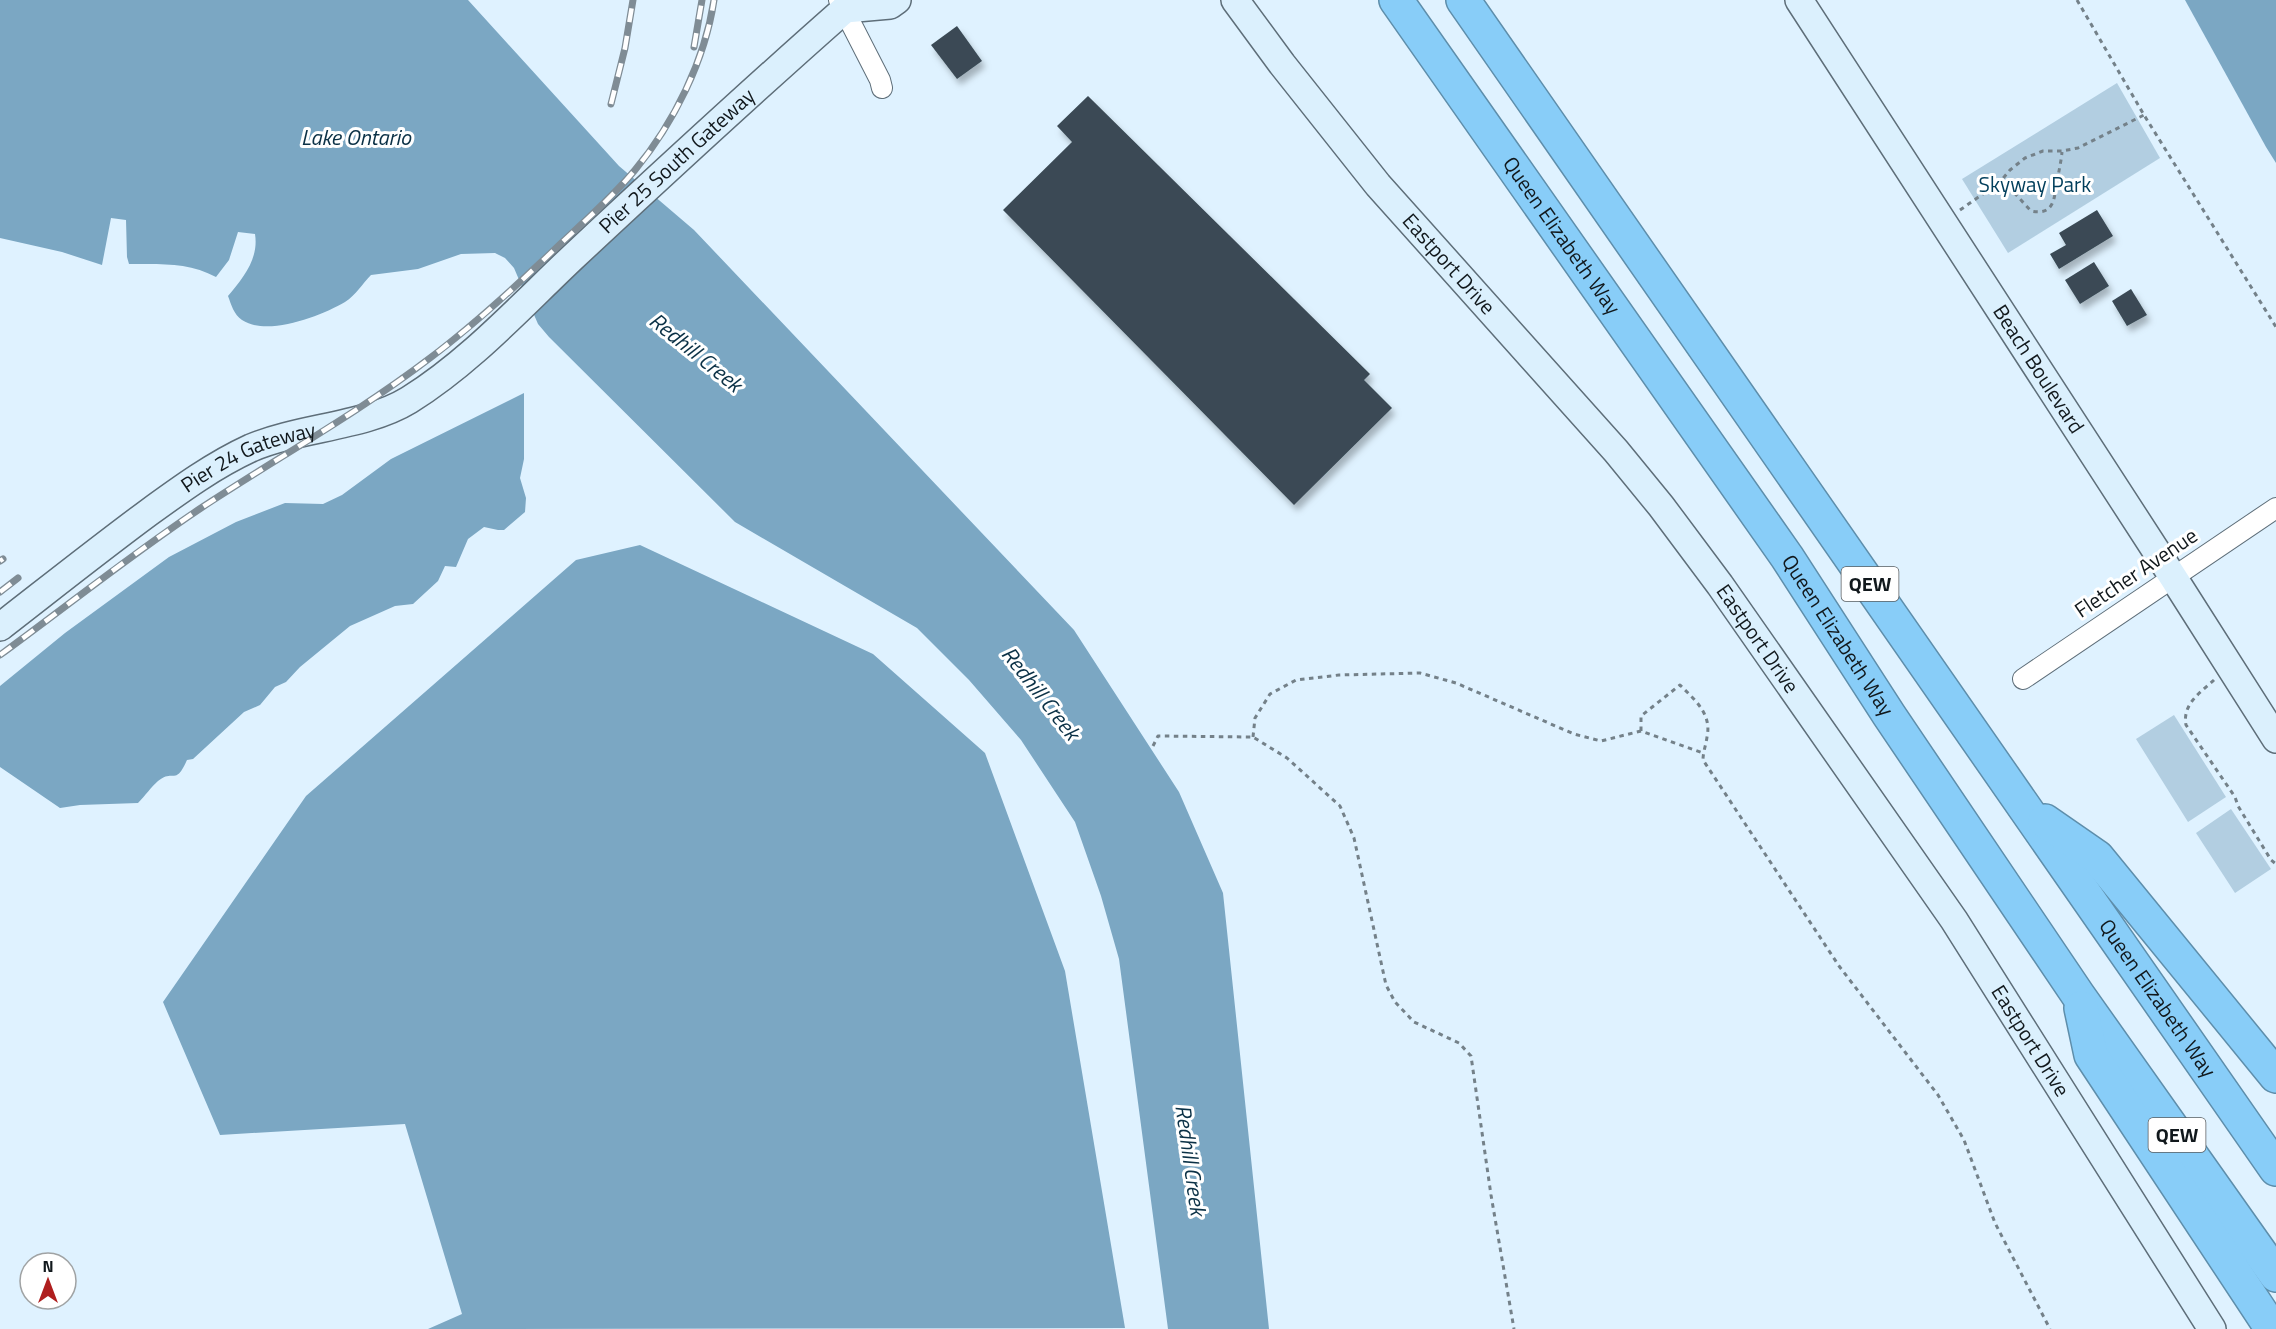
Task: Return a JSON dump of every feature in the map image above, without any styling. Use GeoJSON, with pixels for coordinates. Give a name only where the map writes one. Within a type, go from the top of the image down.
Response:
{"type":"FeatureCollection","features":[{"type":"Feature","properties":{"kind":"highway","name":"Queen Elizabeth Way"},"geometry":{"type":"LineString","coordinates":[[1396,0],[1787,556],[1889,716],[2078,995],[2276,1275]]}},
{"type":"Feature","properties":{"kind":"highway","name":"Queen Elizabeth Way"},"geometry":{"type":"LineString","coordinates":[[1463,0],[2276,1169]]}},
{"type":"Feature","properties":{"kind":"highway"},"geometry":{"type":"LineString","coordinates":[[2027,809],[2097,857],[2276,1076]]}},
{"type":"Feature","properties":{"kind":"highway"},"geometry":{"type":"LineString","coordinates":[[2078,995],[2091,1055],[2272,1329]]}},
{"type":"Feature","properties":{"kind":"street"},"geometry":{"type":"LineString","coordinates":[[882,88],[845,3],[890,5],[897,0]]}},
{"type":"Feature","properties":{"kind":"street","name":"Eastport Drive"},"geometry":{"type":"LineString","coordinates":[[1235,0],[1282,64],[1378,185],[1608,442],[1661,506],[1720,585],[1954,920],[2212,1329]]}},
{"type":"Feature","properties":{"kind":"street","name":"Beach Boulevard"},"geometry":{"type":"LineString","coordinates":[[1798,0],[2173,576],[2276,739]]}},
{"type":"Feature","properties":{"kind":"street","name":"Pier 25 South Gateway"},"geometry":{"type":"LineString","coordinates":[[511,315],[845,3]]}},
{"type":"Feature","properties":{"kind":"street","name":"Pier 24 Gateway"},"geometry":{"type":"LineString","coordinates":[[0,627],[129,527],[221,463],[274,440],[382,412],[407,401],[456,365],[511,315]]}},
{"type":"Feature","properties":{"kind":"street","name":"Fletcher Avenue"},"geometry":{"type":"LineString","coordinates":[[2023,679],[2276,508]]}},
{"type":"Feature","properties":{"kind":"path"},"geometry":{"type":"LineString","coordinates":[[2078,0],[2145,115],[2276,327]]}},
{"type":"Feature","properties":{"kind":"path"},"geometry":{"type":"LineString","coordinates":[[1942,223],[2000,182],[2025,158],[2043,152],[2062,151],[2093,141],[2145,115]]}},
{"type":"Feature","properties":{"kind":"path"},"geometry":{"type":"LineString","coordinates":[[2000,182],[2016,194],[2026,208],[2031,211],[2046,210],[2051,207],[2055,196],[2062,151]]}},
{"type":"Feature","properties":{"kind":"path"},"geometry":{"type":"LineString","coordinates":[[2230,667],[2197,695],[2185,713],[2186,724],[2235,797],[2243,815],[2271,860],[2276,864]]}},
{"type":"Feature","properties":{"kind":"path"},"geometry":{"type":"LineString","coordinates":[[1253,737],[1255,718],[1270,694],[1296,680],[1340,675],[1420,673],[1456,683],[1574,734],[1601,741],[1641,731],[1703,753]]}},
{"type":"Feature","properties":{"kind":"path"},"geometry":{"type":"LineString","coordinates":[[1641,731],[1641,716],[1680,685],[1702,708],[1708,720],[1708,735],[1703,760],[1839,966],[1938,1095],[1964,1140],[1995,1223],[2050,1329]]}},
{"type":"Feature","properties":{"kind":"path"},"geometry":{"type":"LineString","coordinates":[[1153,746],[1158,736],[1253,737],[1287,758],[1340,806],[1354,838],[1386,985],[1395,1002],[1414,1022],[1459,1043],[1471,1056],[1491,1195],[1514,1329]]}},
{"type":"Feature","properties":{"kind":"green space","name":"Skyway Park"},"geometry":{"type":"Polygon","coordinates":[[[2117,83],[2160,158],[2008,253],[1962,179],[2117,83]]]}},
{"type":"Feature","properties":{"kind":"green space"},"geometry":{"type":"Polygon","coordinates":[[[2174,715],[2226,797],[2188,822],[2136,739],[2174,715]]]}},
{"type":"Feature","properties":{"kind":"green space"},"geometry":{"type":"Polygon","coordinates":[[[2231,809],[2271,869],[2235,893],[2196,833],[2231,809]]]}},
{"type":"Feature","properties":{"kind":"water"},"geometry":{"type":"Polygon","coordinates":[[[0,0],[468,0],[619,166],[694,230],[1074,630],[1179,792],[1223,893],[1269,1329],[1168,1329],[1119,959],[1101,896],[1075,822],[1021,740],[969,680],[917,628],[735,522],[549,337],[538,324],[514,268],[505,258],[495,253],[461,254],[418,269],[371,275],[352,296],[335,307],[294,323],[265,326],[253,325],[239,318],[228,296],[249,268],[255,252],[255,234],[238,232],[229,260],[216,277],[185,266],[129,264],[126,220],[111,218],[102,265],[62,252],[0,238],[0,0]]]}},
{"type":"Feature","properties":{"kind":"water"},"geometry":{"type":"Polygon","coordinates":[[[2185,0],[2276,0],[2276,163],[2266,147],[2185,0]]]}},
{"type":"Feature","properties":{"kind":"water"},"geometry":{"type":"Polygon","coordinates":[[[524,393],[524,459],[520,478],[526,498],[525,512],[504,530],[484,527],[468,539],[456,567],[445,566],[438,581],[413,604],[395,606],[350,626],[300,667],[286,682],[275,687],[260,705],[244,712],[193,759],[187,760],[180,773],[163,777],[158,781],[138,803],[60,808],[0,767],[0,686],[65,633],[169,557],[236,522],[285,503],[323,504],[342,495],[391,459],[524,393]]]}},
{"type":"Feature","properties":{"kind":"water"},"geometry":{"type":"Polygon","coordinates":[[[640,545],[873,654],[985,753],[1065,971],[1125,1328],[428,1329],[462,1314],[405,1124],[220,1135],[163,1002],[306,796],[576,560],[640,545]]]}},
{"type":"Feature","properties":{"kind":"building"},"geometry":{"type":"Polygon","coordinates":[[[957,26],[982,61],[957,79],[931,45],[957,26]]]}},
{"type":"Feature","properties":{"kind":"building"},"geometry":{"type":"Polygon","coordinates":[[[1088,96],[1370,374],[1364,380],[1392,408],[1294,505],[1003,210],[1072,142],[1057,126],[1088,96]]]}},
{"type":"Feature","properties":{"kind":"building"},"geometry":{"type":"Polygon","coordinates":[[[2097,210],[2113,236],[2059,269],[2050,254],[2066,245],[2059,233],[2097,210]]]}},
{"type":"Feature","properties":{"kind":"building"},"geometry":{"type":"Polygon","coordinates":[[[2094,262],[2109,286],[2080,304],[2065,280],[2094,262]]]}},
{"type":"Feature","properties":{"kind":"building"},"geometry":{"type":"Polygon","coordinates":[[[2131,289],[2147,315],[2127,326],[2112,301],[2131,289]]]}},
{"type":"Feature","properties":{"kind":"railway"},"geometry":{"type":"LineString","coordinates":[[611,104],[625,48],[633,0]]}},
{"type":"Feature","properties":{"kind":"railway"},"geometry":{"type":"LineString","coordinates":[[694,47],[702,0]]}},
{"type":"Feature","properties":{"kind":"railway"},"geometry":{"type":"LineString","coordinates":[[0,655],[175,526],[403,378],[462,333],[509,292],[606,201],[626,181],[649,152],[686,90],[710,23],[714,0]]}},
{"type":"Feature","properties":{"kind":"railway"},"geometry":{"type":"LineString","coordinates":[[0,592],[18,578]]}},
{"type":"Feature","properties":{"kind":"water label","name":"Lake Ontario"},"geometry":{"type":"Point","coordinates":[356,137]}},
{"type":"Feature","properties":{"kind":"water label","name":"Redhill Creek"},"geometry":{"type":"Point","coordinates":[696,352]}},
{"type":"Feature","properties":{"kind":"water label","name":"Redhill Creek"},"geometry":{"type":"Point","coordinates":[1041,693]}},
{"type":"Feature","properties":{"kind":"water label","name":"Redhill Creek"},"geometry":{"type":"Point","coordinates":[1191,1160]}}]}
